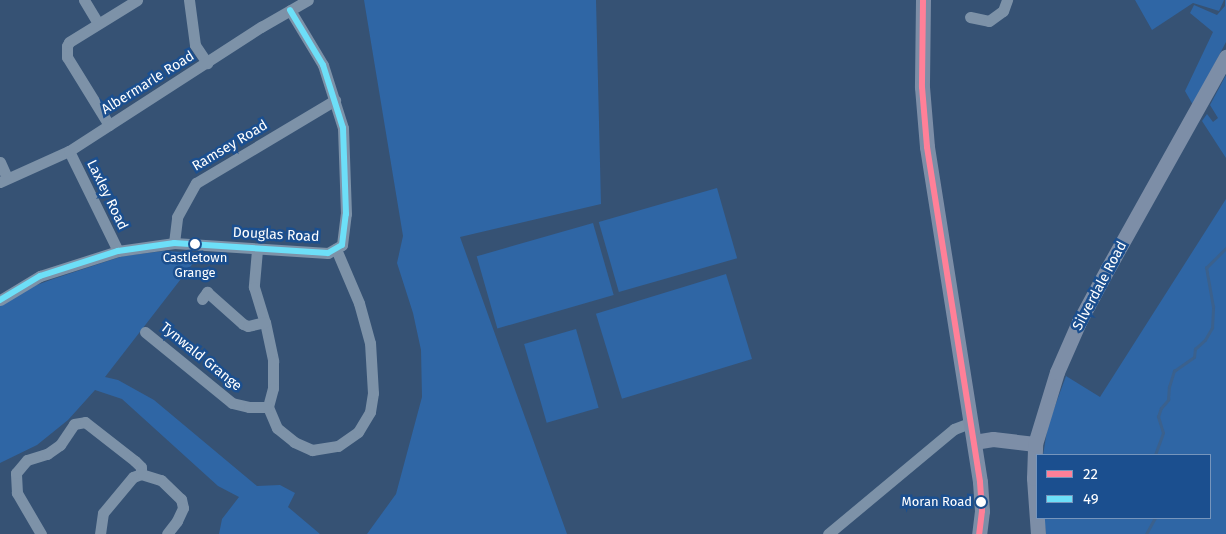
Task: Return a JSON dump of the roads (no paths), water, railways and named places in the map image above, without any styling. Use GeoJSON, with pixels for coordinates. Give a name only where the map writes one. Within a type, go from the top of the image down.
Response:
{"type":"FeatureCollection","features":[{"type":"Feature","properties":{"kind":"main road"},"geometry":{"type":"LineString","coordinates":[[923,0],[922,88],[927,147],[974,442],[981,496],[979,534]]}},
{"type":"Feature","properties":{"kind":"main road","name":"Silverdale Road"},"geometry":{"type":"LineString","coordinates":[[1036,506],[1034,478],[1035,444],[1057,372],[1079,322],[1226,57]]}},
{"type":"Feature","properties":{"kind":"main road"},"geometry":{"type":"LineString","coordinates":[[974,442],[993,439],[1035,444]]}},
{"type":"Feature","properties":{"kind":"main road","name":"Silverdale Road"},"geometry":{"type":"LineString","coordinates":[[1037,519],[1038,534]]}},
{"type":"Feature","properties":{"kind":"street"},"geometry":{"type":"LineString","coordinates":[[84,0],[98,23]]}},
{"type":"Feature","properties":{"kind":"street"},"geometry":{"type":"LineString","coordinates":[[109,125],[66,54],[68,42],[137,0]]}},
{"type":"Feature","properties":{"kind":"street"},"geometry":{"type":"LineString","coordinates":[[189,0],[195,45],[207,63]]}},
{"type":"Feature","properties":{"kind":"street","name":"Albermarle Road"},"geometry":{"type":"LineString","coordinates":[[4,180],[69,152],[308,0]]}},
{"type":"Feature","properties":{"kind":"street"},"geometry":{"type":"LineString","coordinates":[[970,17],[986,26],[1002,11],[1007,0]]}},
{"type":"Feature","properties":{"kind":"street","name":"Douglas Road"},"geometry":{"type":"LineString","coordinates":[[0,300],[40,276],[118,251],[174,243],[257,250],[328,253],[342,245],[346,214],[344,128],[323,65],[290,10]]}},
{"type":"Feature","properties":{"kind":"street","name":"Ramsey Road"},"geometry":{"type":"LineString","coordinates":[[174,243],[177,217],[196,183],[335,100]]}},
{"type":"Feature","properties":{"kind":"street","name":"Laxley Road"},"geometry":{"type":"LineString","coordinates":[[69,152],[118,251]]}},
{"type":"Feature","properties":{"kind":"street"},"geometry":{"type":"LineString","coordinates":[[0,162],[4,180]]}},
{"type":"Feature","properties":{"kind":"street"},"geometry":{"type":"LineString","coordinates":[[257,250],[254,287],[266,322],[273,361],[273,388],[268,407],[277,428],[294,442],[312,450],[338,446],[358,432],[370,412],[372,393],[370,343],[359,303],[336,249]]}},
{"type":"Feature","properties":{"kind":"street"},"geometry":{"type":"LineString","coordinates":[[202,299],[207,292],[243,324],[248,326],[266,322]]}},
{"type":"Feature","properties":{"kind":"street","name":"Tynwald Grange"},"geometry":{"type":"LineString","coordinates":[[146,332],[232,403],[249,407],[268,407]]}},
{"type":"Feature","properties":{"kind":"street"},"geometry":{"type":"LineString","coordinates":[[41,534],[17,493],[16,473],[27,460],[46,454],[60,445],[74,424],[85,422],[135,460],[141,467],[141,474]]}},
{"type":"Feature","properties":{"kind":"street"},"geometry":{"type":"LineString","coordinates":[[828,534],[954,429],[970,423]]}},
{"type":"Feature","properties":{"kind":"street"},"geometry":{"type":"LineString","coordinates":[[100,534],[102,513],[133,477],[141,474],[161,480],[181,499],[183,508],[178,520],[167,534]]}},
{"type":"Feature","properties":{"kind":"waterway"},"geometry":{"type":"LineString","coordinates":[[1155,454],[1163,433],[1158,417],[1161,408],[1168,400],[1169,387],[1174,371],[1194,357],[1195,349],[1205,340],[1212,328],[1213,307],[1206,268],[1226,248]]}},
{"type":"Feature","properties":{"kind":"waterway"},"geometry":{"type":"LineString","coordinates":[[1146,534],[1154,519]]}},
{"type":"Feature","properties":{"kind":"place","name":"Castletown Grange"},"geometry":{"type":"Point","coordinates":[195,244]}},
{"type":"Feature","properties":{"kind":"place","name":"Moran Road"},"geometry":{"type":"Point","coordinates":[981,502]}}]}
